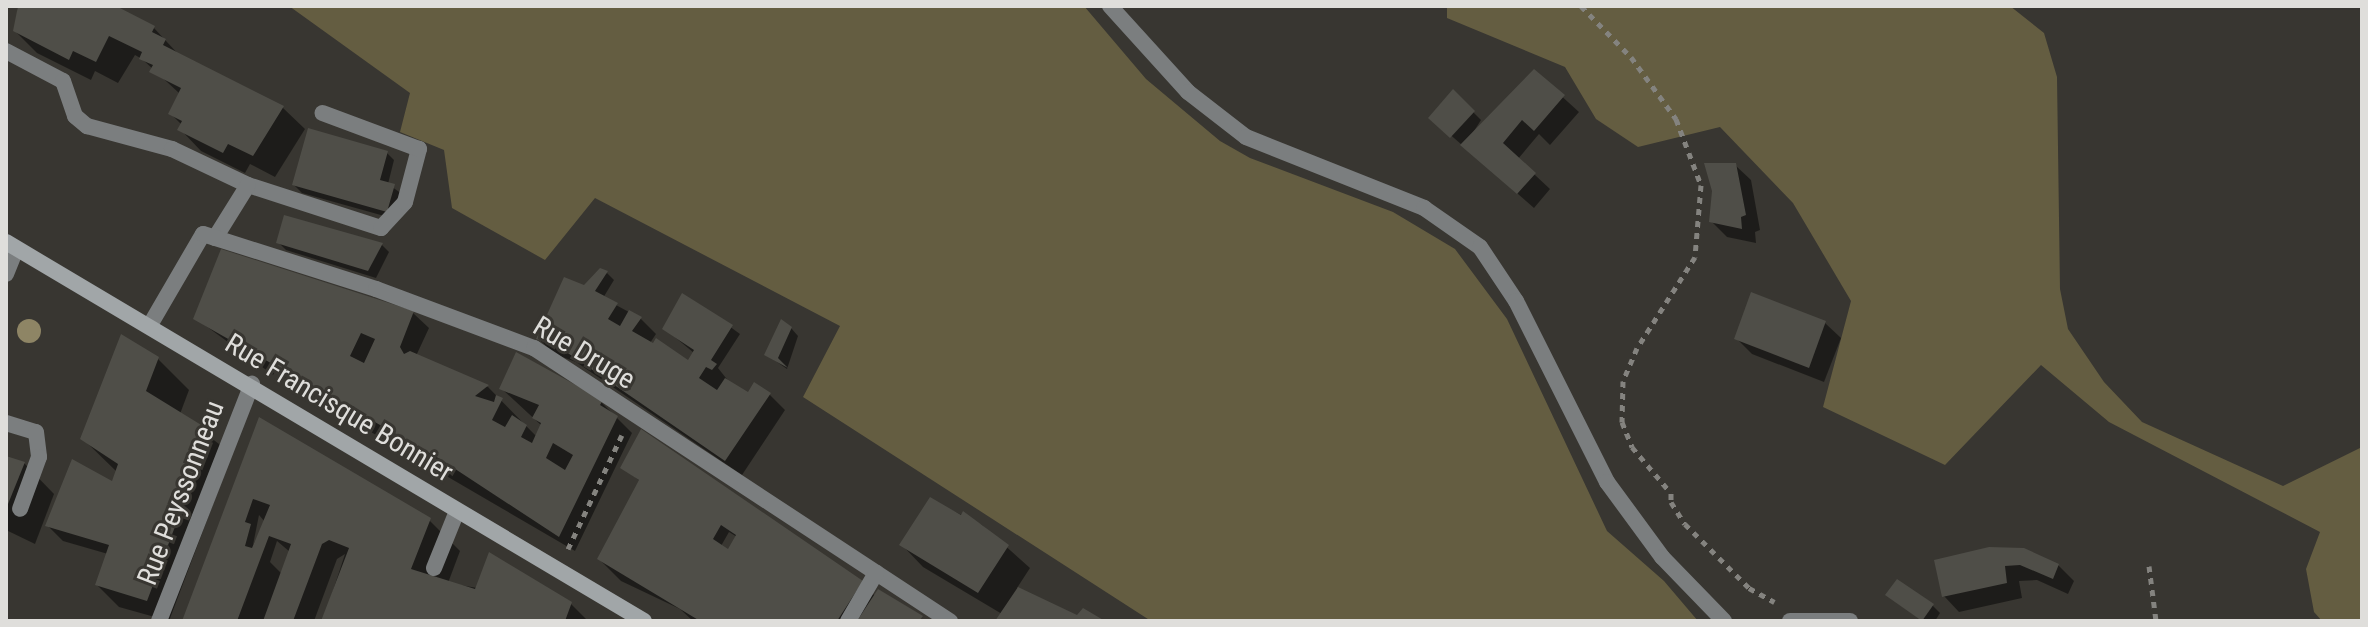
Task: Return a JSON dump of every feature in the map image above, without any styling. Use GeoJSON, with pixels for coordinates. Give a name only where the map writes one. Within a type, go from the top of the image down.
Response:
{"type":"FeatureCollection","features":[{"type":"Feature","properties":{"kind":"street"},"geometry":{"type":"LineString","coordinates":[[1110,6],[1188,92],[1246,137],[1424,208],[1480,247],[1516,301],[1607,482],[1662,557],[1724,621]]}},
{"type":"Feature","properties":{"kind":"street"},"geometry":{"type":"LineString","coordinates":[[6,51],[63,81],[75,116],[87,126],[172,149],[248,185],[381,228],[405,202],[419,149],[322,113]]}},
{"type":"Feature","properties":{"kind":"street"},"geometry":{"type":"LineString","coordinates":[[150,325],[203,234],[215,238],[248,185]]}},
{"type":"Feature","properties":{"kind":"street","name":"Rue Druge"},"geometry":{"type":"LineString","coordinates":[[215,238],[376,289],[534,348],[950,621]]}},
{"type":"Feature","properties":{"kind":"street"},"geometry":{"type":"LineString","coordinates":[[6,274],[11,246]]}},
{"type":"Feature","properties":{"kind":"street","name":"Rue Francisque Bonnier"},"geometry":{"type":"LineString","coordinates":[[11,246],[252,384],[557,574],[644,621]]}},
{"type":"Feature","properties":{"kind":"street","name":"Rue Peyssonneau"},"geometry":{"type":"LineString","coordinates":[[159,621],[252,384]]}},
{"type":"Feature","properties":{"kind":"street"},"geometry":{"type":"LineString","coordinates":[[6,423],[36,432],[39,457],[20,509]]}},
{"type":"Feature","properties":{"kind":"street"},"geometry":{"type":"LineString","coordinates":[[434,568],[457,511]]}},
{"type":"Feature","properties":{"kind":"street"},"geometry":{"type":"LineString","coordinates":[[848,621],[876,573]]}},
{"type":"Feature","properties":{"kind":"street"},"geometry":{"type":"LineString","coordinates":[[1790,621],[1811,618],[1850,621]]}},
{"type":"Feature","properties":{"kind":"path"},"geometry":{"type":"LineString","coordinates":[[1581,6],[1631,57],[1668,106],[1688,143],[1701,185],[1695,257],[1637,348],[1623,381],[1622,422],[1632,447],[1671,493],[1671,502],[1702,544],[1749,588],[1811,618]]}},
{"type":"Feature","properties":{"kind":"path"},"geometry":{"type":"LineString","coordinates":[[557,574],[633,413]]}},
{"type":"Feature","properties":{"kind":"path"},"geometry":{"type":"LineString","coordinates":[[2149,566],[2156,621]]}},
{"type":"Feature","properties":{"kind":"shaded area"},"geometry":{"type":"Polygon","coordinates":[[[289,6],[1084,6],[1146,79],[1220,141],[1250,158],[1393,212],[1455,249],[1507,319],[1607,531],[1664,581],[1698,621],[1151,621],[803,397],[840,326],[595,198],[545,260],[452,208],[444,150],[400,132],[410,93],[289,6]]]}},
{"type":"Feature","properties":{"kind":"shaded area"},"geometry":{"type":"Polygon","coordinates":[[[1447,6],[2010,6],[2044,33],[2057,77],[2060,289],[2068,329],[2104,382],[2142,422],[2283,486],[2362,447],[2362,621],[2322,621],[2314,612],[2306,569],[2320,532],[2109,422],[2041,365],[1945,465],[1823,407],[1851,301],[1793,203],[1720,127],[1638,147],[1596,119],[1565,67],[1447,18],[1447,6]]]}},
{"type":"Feature","properties":{"kind":"building"},"geometry":{"type":"Polygon","coordinates":[[[18,6],[116,6],[155,26],[152,32],[166,39],[163,45],[284,106],[253,156],[228,144],[223,153],[177,130],[182,121],[168,114],[181,88],[149,72],[153,65],[139,59],[142,52],[109,36],[96,62],[73,51],[69,60],[13,31],[18,6]]]}},
{"type":"Feature","properties":{"kind":"building"},"geometry":{"type":"Polygon","coordinates":[[[1534,69],[1565,95],[1534,131],[1522,120],[1503,143],[1536,173],[1517,194],[1460,145],[1534,69]]]}},
{"type":"Feature","properties":{"kind":"building"},"geometry":{"type":"Polygon","coordinates":[[[1453,89],[1475,111],[1450,138],[1428,118],[1453,89]]]}},
{"type":"Feature","properties":{"kind":"building"},"geometry":{"type":"Polygon","coordinates":[[[308,128],[388,151],[380,180],[395,184],[387,212],[292,185],[308,128]]]}},
{"type":"Feature","properties":{"kind":"building"},"geometry":{"type":"Polygon","coordinates":[[[1704,163],[1736,163],[1746,215],[1741,217],[1742,229],[1709,222],[1712,191],[1704,163]]]}},
{"type":"Feature","properties":{"kind":"building"},"geometry":{"type":"Polygon","coordinates":[[[284,215],[383,243],[368,271],[276,243],[284,215]]]}},
{"type":"Feature","properties":{"kind":"building"},"geometry":{"type":"Polygon","coordinates":[[[221,249],[414,311],[400,347],[404,354],[410,351],[489,385],[475,396],[494,402],[496,395],[503,398],[492,420],[505,427],[512,415],[527,425],[521,437],[532,443],[541,423],[532,418],[539,405],[499,389],[516,352],[603,400],[600,405],[618,416],[559,537],[440,459],[193,319],[221,249]],[[361,333],[350,356],[364,363],[375,339],[361,333]],[[553,443],[546,458],[565,470],[573,455],[553,443]]]}},
{"type":"Feature","properties":{"kind":"building"},"geometry":{"type":"Polygon","coordinates":[[[600,268],[608,271],[595,291],[618,303],[608,319],[620,326],[629,310],[642,317],[632,331],[653,343],[656,338],[688,360],[694,350],[662,329],[682,293],[733,325],[711,360],[717,364],[712,370],[706,367],[699,378],[717,390],[725,378],[748,392],[754,382],[771,393],[725,461],[559,347],[536,339],[564,277],[584,285],[600,268]]]}},
{"type":"Feature","properties":{"kind":"building"},"geometry":{"type":"Polygon","coordinates":[[[1751,292],[1826,321],[1809,368],[1734,339],[1751,292]]]}},
{"type":"Feature","properties":{"kind":"building"},"geometry":{"type":"Polygon","coordinates":[[[781,319],[792,327],[778,358],[788,368],[764,355],[781,319]]]}},
{"type":"Feature","properties":{"kind":"building"},"geometry":{"type":"Polygon","coordinates":[[[121,334],[159,357],[146,391],[211,431],[147,601],[95,585],[109,545],[45,526],[72,459],[112,481],[118,464],[80,439],[121,334]]]}},
{"type":"Feature","properties":{"kind":"building"},"geometry":{"type":"Polygon","coordinates":[[[259,417],[431,518],[411,569],[475,589],[489,552],[572,602],[565,621],[321,621],[349,548],[329,540],[322,544],[293,621],[263,621],[291,544],[269,536],[237,621],[182,621],[259,417]],[[253,499],[245,522],[251,524],[245,546],[252,548],[270,505],[253,499]]]}},
{"type":"Feature","properties":{"kind":"building"},"geometry":{"type":"Polygon","coordinates":[[[641,429],[863,581],[837,621],[700,621],[597,559],[639,480],[620,468],[641,429]],[[721,525],[713,539],[728,549],[736,535],[721,525]]]}},
{"type":"Feature","properties":{"kind":"building"},"geometry":{"type":"Polygon","coordinates":[[[6,456],[25,462],[6,509],[6,456]]]}},
{"type":"Feature","properties":{"kind":"building"},"geometry":{"type":"Polygon","coordinates":[[[930,497],[961,515],[963,511],[1009,545],[978,593],[899,545],[930,497]]]}},
{"type":"Feature","properties":{"kind":"building"},"geometry":{"type":"Polygon","coordinates":[[[1989,547],[2024,548],[2059,564],[2053,579],[2020,565],[2005,566],[2007,583],[1942,597],[1934,560],[1989,547]]]}},
{"type":"Feature","properties":{"kind":"building"},"geometry":{"type":"Polygon","coordinates":[[[1897,579],[1934,604],[1922,621],[1885,595],[1897,579]]]}},
{"type":"Feature","properties":{"kind":"building"},"geometry":{"type":"Polygon","coordinates":[[[1018,587],[1077,615],[1083,608],[1105,621],[995,621],[1018,587]]]}},
{"type":"Feature","properties":{"kind":"building"},"geometry":{"type":"Polygon","coordinates":[[[878,589],[923,616],[919,621],[857,621],[878,589]]]}}]}
